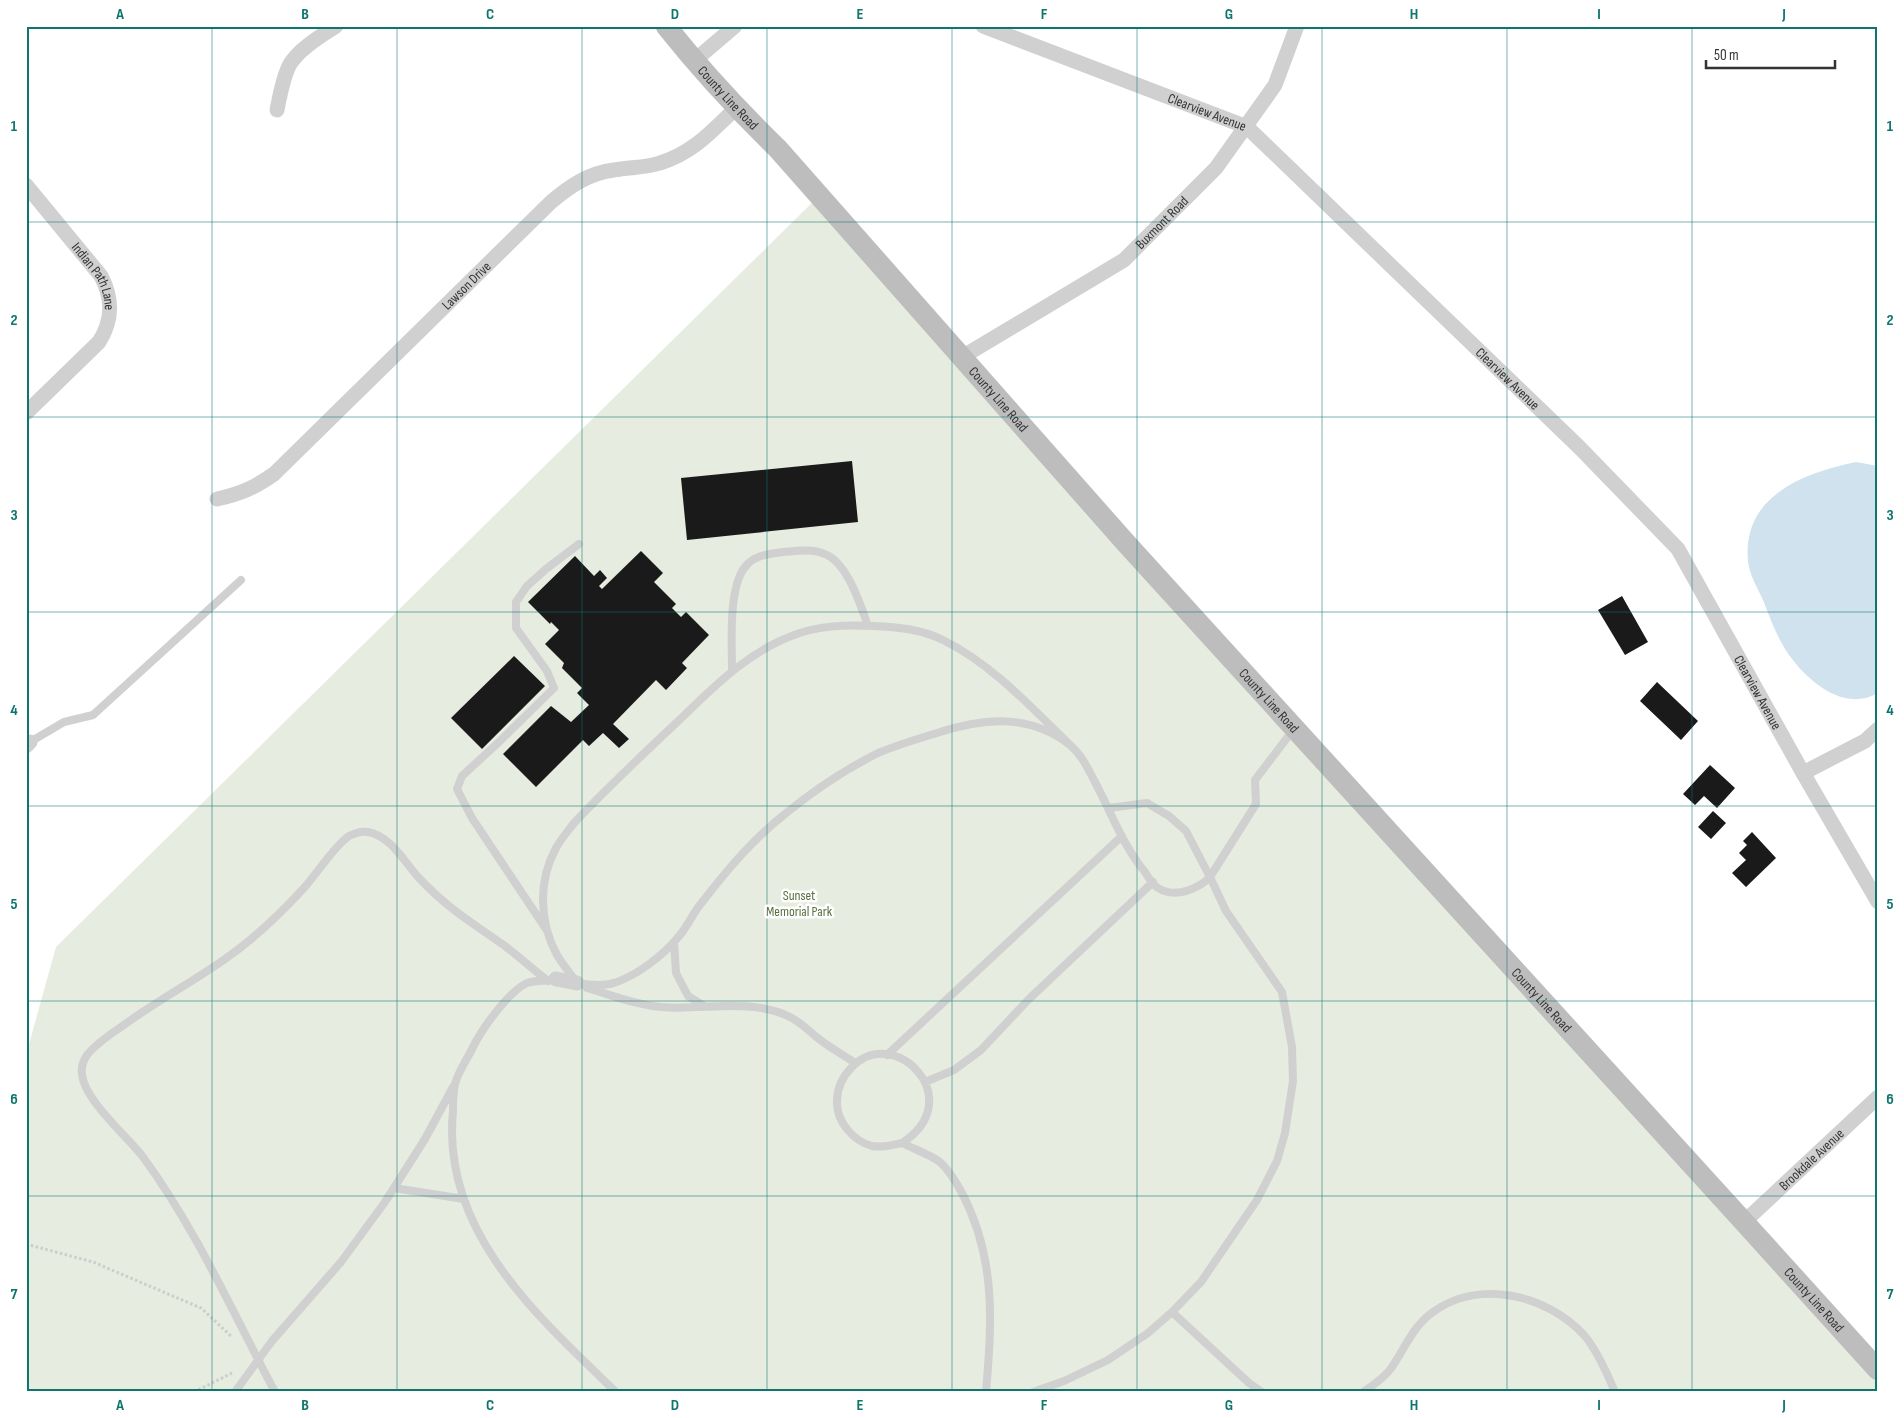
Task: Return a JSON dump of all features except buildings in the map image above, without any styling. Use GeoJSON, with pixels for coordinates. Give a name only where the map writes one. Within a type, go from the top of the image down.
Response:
{"type":"FeatureCollection","features":[{"type":"Feature","properties":{"kind":"main road","name":"County Line Road"},"geometry":{"type":"LineString","coordinates":[[666,26],[694,61],[736,108],[778,149],[1125,542],[1878,1370]]}},
{"type":"Feature","properties":{"kind":"street"},"geometry":{"type":"LineString","coordinates":[[277,110],[285,77],[291,63],[318,38],[336,26]]}},
{"type":"Feature","properties":{"kind":"street"},"geometry":{"type":"LineString","coordinates":[[694,61],[735,26]]}},
{"type":"Feature","properties":{"kind":"street","name":"Clearview Avenue"},"geometry":{"type":"LineString","coordinates":[[983,26],[1247,127],[1579,447],[1678,549],[1803,773],[1878,902]]}},
{"type":"Feature","properties":{"kind":"street","name":"Buxmont Road"},"geometry":{"type":"LineString","coordinates":[[962,357],[1124,260],[1216,168],[1247,127],[1275,85],[1297,26]]}},
{"type":"Feature","properties":{"kind":"street","name":"Lawson Drive"},"geometry":{"type":"LineString","coordinates":[[216,499],[244,492],[274,474],[544,209],[569,187],[590,176],[614,170],[659,164],[683,154],[697,145],[736,108]]}},
{"type":"Feature","properties":{"kind":"street","name":"Indian Path Lane"},"geometry":{"type":"LineString","coordinates":[[26,185],[101,276],[106,286],[110,307],[110,321],[99,342],[26,412]]}},
{"type":"Feature","properties":{"kind":"street"},"geometry":{"type":"LineString","coordinates":[[1803,773],[1865,741],[1878,729]]}},
{"type":"Feature","properties":{"kind":"street"},"geometry":{"type":"LineString","coordinates":[[552,980],[578,983]]}},
{"type":"Feature","properties":{"kind":"street","name":"Brookdale Avenue"},"geometry":{"type":"LineString","coordinates":[[1744,1222],[1878,1097]]}},
{"type":"Feature","properties":{"kind":"lane"},"geometry":{"type":"LineString","coordinates":[[578,544],[527,586],[516,602],[516,628],[547,671],[554,688],[462,776],[456,789],[472,818],[548,933],[557,955],[578,983],[594,986],[611,984],[648,965],[674,942],[692,920],[700,905],[742,852],[785,814],[845,771],[879,753],[958,726],[982,722],[1007,722],[1036,726],[1051,732],[1071,746]]}},
{"type":"Feature","properties":{"kind":"lane"},"geometry":{"type":"LineString","coordinates":[[732,671],[732,625],[735,587],[745,566],[763,554],[806,550],[828,555],[843,569],[854,588],[868,626]]}},
{"type":"Feature","properties":{"kind":"lane"},"geometry":{"type":"LineString","coordinates":[[28,744],[64,722],[93,715],[241,580]]}},
{"type":"Feature","properties":{"kind":"lane"},"geometry":{"type":"LineString","coordinates":[[548,933],[542,890],[546,871],[560,842],[574,823],[714,686],[732,671],[770,646],[795,634],[822,627],[847,625],[896,627],[942,639],[968,655],[1006,685],[1071,746],[1084,761],[1132,857],[1157,888],[1167,892],[1194,890],[1210,877],[1256,804],[1255,780],[1294,728]]}},
{"type":"Feature","properties":{"kind":"lane"},"geometry":{"type":"LineString","coordinates":[[1033,1392],[1064,1381],[1108,1360],[1148,1333],[1172,1312],[1201,1282],[1265,1188],[1277,1161],[1285,1133],[1291,1099],[1292,1046],[1282,992],[1226,911],[1186,831],[1169,816],[1147,803],[1109,808]]}},
{"type":"Feature","properties":{"kind":"lane"},"geometry":{"type":"LineString","coordinates":[[275,1392],[168,1193],[142,1156],[93,1099],[84,1085],[81,1072],[83,1062],[88,1054],[104,1040],[143,1010],[226,958],[267,925],[304,888],[344,841],[357,833],[367,832],[378,835],[437,897],[461,917],[552,980],[660,1007],[742,1006],[769,1010],[789,1016],[855,1063]]}},
{"type":"Feature","properties":{"kind":"lane"},"geometry":{"type":"LineString","coordinates":[[888,1055],[1122,836]]}},
{"type":"Feature","properties":{"kind":"lane"},"geometry":{"type":"LineString","coordinates":[[925,1082],[954,1070],[981,1050],[1029,999],[1153,882]]}},
{"type":"Feature","properties":{"kind":"lane"},"geometry":{"type":"LineString","coordinates":[[674,942],[676,973],[688,996],[704,1006]]}},
{"type":"Feature","properties":{"kind":"lane"},"geometry":{"type":"LineString","coordinates":[[235,1392],[272,1341],[341,1262],[394,1188],[425,1139],[480,1034],[494,1014],[527,983],[552,980]]}},
{"type":"Feature","properties":{"kind":"lane"},"geometry":{"type":"LineString","coordinates":[[876,1055],[888,1055],[899,1057],[919,1071],[929,1096],[928,1110],[923,1124],[914,1135],[902,1143],[887,1147],[872,1146],[859,1140],[847,1130],[840,1117],[836,1103],[838,1088],[845,1074],[855,1063],[876,1055]]}},
{"type":"Feature","properties":{"kind":"lane"},"geometry":{"type":"LineString","coordinates":[[455,1083],[450,1134],[455,1170],[472,1219],[488,1251],[507,1278],[548,1325],[616,1392]]}},
{"type":"Feature","properties":{"kind":"lane"},"geometry":{"type":"LineString","coordinates":[[902,1143],[939,1161],[948,1170],[972,1212],[982,1239],[988,1268],[990,1297],[986,1392]]}},
{"type":"Feature","properties":{"kind":"lane"},"geometry":{"type":"LineString","coordinates":[[394,1188],[464,1199]]}},
{"type":"Feature","properties":{"kind":"lane"},"geometry":{"type":"LineString","coordinates":[[1364,1392],[1391,1368],[1415,1329],[1431,1313],[1464,1296],[1500,1293],[1522,1298],[1553,1311],[1566,1319],[1584,1335],[1593,1348],[1615,1392]]}},
{"type":"Feature","properties":{"kind":"lane"},"geometry":{"type":"LineString","coordinates":[[1172,1312],[1249,1383],[1262,1392]]}},
{"type":"Feature","properties":{"kind":"path"},"geometry":{"type":"LineString","coordinates":[[26,1244],[93,1262],[201,1308],[237,1341]]}},
{"type":"Feature","properties":{"kind":"path"},"geometry":{"type":"LineString","coordinates":[[194,1392],[258,1360]]}},
{"type":"Feature","properties":{"kind":"green space","name":"Sunset Memorial Park"},"geometry":{"type":"Polygon","coordinates":[[[819,196],[1878,1369],[1878,1392],[26,1392],[26,1055],[56,947],[819,196]]]}},
{"type":"Feature","properties":{"kind":"water"},"geometry":{"type":"Polygon","coordinates":[[[1856,462],[1878,466],[1878,693],[1865,698],[1852,699],[1826,690],[1815,683],[1795,663],[1777,634],[1752,576],[1748,561],[1749,539],[1755,520],[1766,504],[1780,491],[1816,473],[1856,462]]]}}]}
